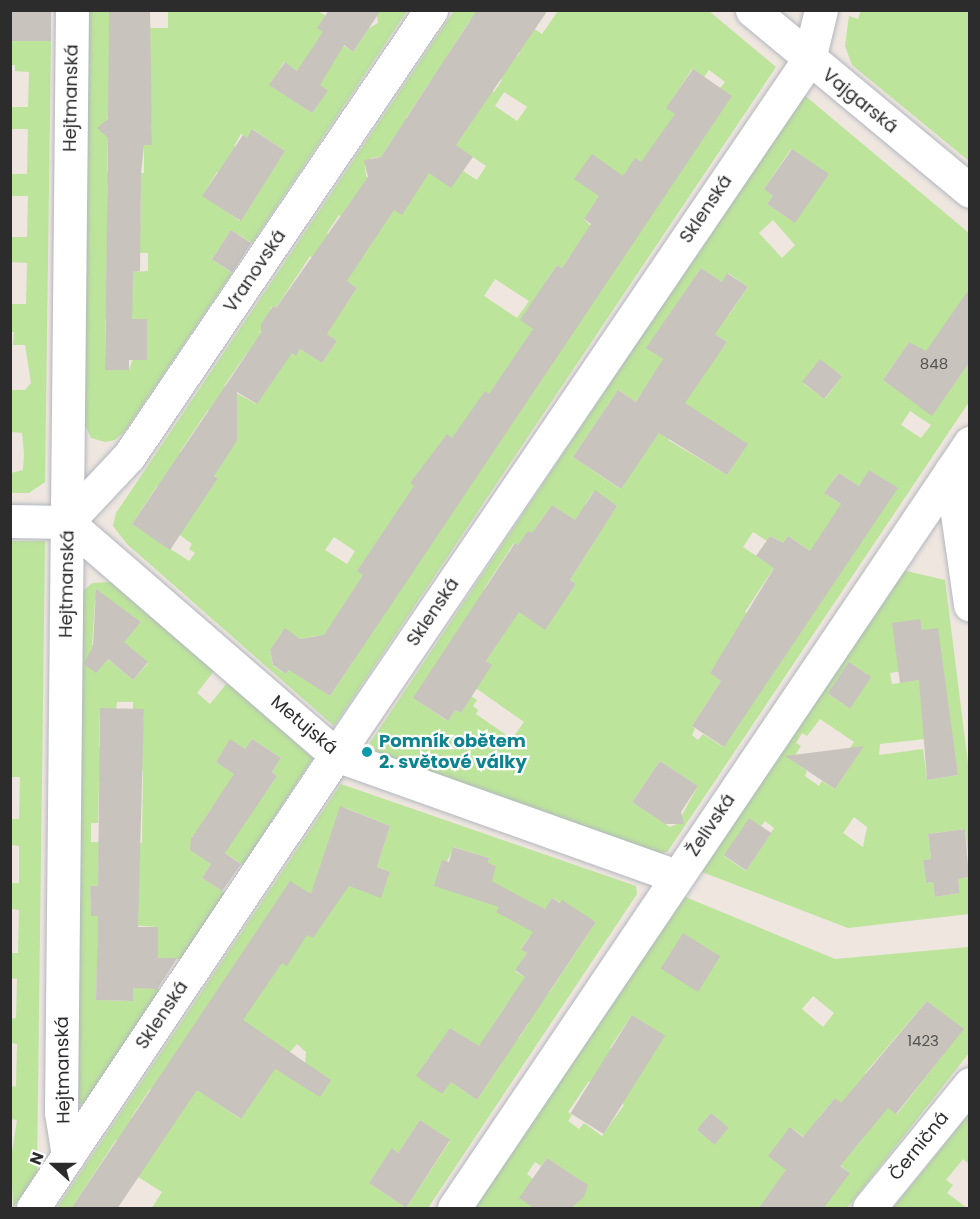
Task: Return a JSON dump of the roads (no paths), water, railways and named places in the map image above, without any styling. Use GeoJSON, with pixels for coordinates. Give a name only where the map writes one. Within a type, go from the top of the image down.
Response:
{"type":"FeatureCollection","features":[{"type":"Feature","properties":{"kind":"street","name":"Hejtmanská"},"geometry":{"type":"LineString","coordinates":[[68,1156],[61,1112],[72,10]]}},
{"type":"Feature","properties":{"kind":"street","name":"Vranovská"},"geometry":{"type":"LineString","coordinates":[[67,522],[129,456],[431,10]]}},
{"type":"Feature","properties":{"kind":"street","name":"Vajgarská"},"geometry":{"type":"LineString","coordinates":[[752,10],[809,60],[969,191]]}},
{"type":"Feature","properties":{"kind":"street","name":"Sklenská"},"geometry":{"type":"LineString","coordinates":[[33,1209],[336,755],[809,60],[821,10]]}},
{"type":"Feature","properties":{"kind":"street","name":"Želivská"},"geometry":{"type":"LineString","coordinates":[[454,1209],[969,443]]}},
{"type":"Feature","properties":{"kind":"street"},"geometry":{"type":"LineString","coordinates":[[951,471],[969,605]]}},
{"type":"Feature","properties":{"kind":"street"},"geometry":{"type":"LineString","coordinates":[[10,521],[67,522]]}},
{"type":"Feature","properties":{"kind":"street","name":"Metujská"},"geometry":{"type":"LineString","coordinates":[[67,522],[336,755],[676,876]]}},
{"type":"Feature","properties":{"kind":"street","name":"Černičná"},"geometry":{"type":"LineString","coordinates":[[869,1209],[969,1084]]}},
{"type":"Feature","properties":{"kind":"place","name":"Pomník obětem 2. světové války"},"geometry":{"type":"Point","coordinates":[367,752]}}]}
